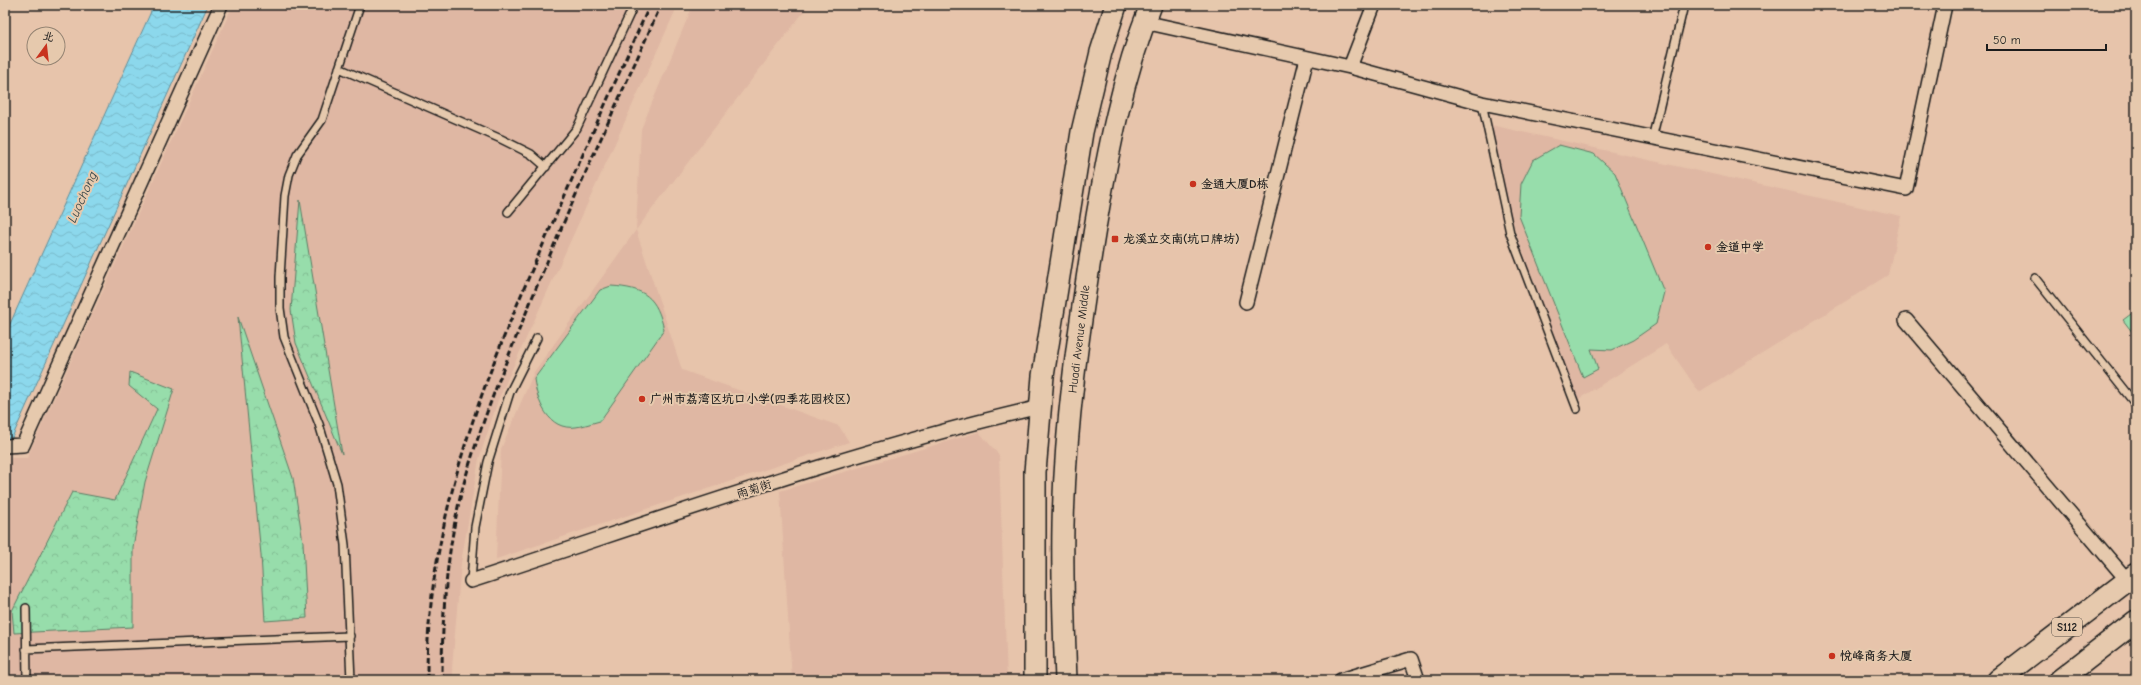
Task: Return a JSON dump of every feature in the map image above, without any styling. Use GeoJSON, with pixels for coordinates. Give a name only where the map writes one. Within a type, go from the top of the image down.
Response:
{"type":"FeatureCollection","features":[{"type":"Feature","properties":{"kind":"main road"},"geometry":{"type":"LineString","coordinates":[[1035,680],[1035,472],[1040,407],[1051,313],[1082,132],[1101,52],[1116,5]]}},
{"type":"Feature","properties":{"kind":"main road","name":"Huadi Avenue Middle"},"geometry":{"type":"LineString","coordinates":[[1066,680],[1063,526],[1073,380],[1081,316],[1108,148],[1116,113],[1147,14]]}},
{"type":"Feature","properties":{"kind":"main road","name":"S112"},"geometry":{"type":"LineString","coordinates":[[1998,680],[2132,577]]}},
{"type":"Feature","properties":{"kind":"main road"},"geometry":{"type":"LineString","coordinates":[[2060,680],[2136,621]]}},
{"type":"Feature","properties":{"kind":"street"},"geometry":{"type":"LineString","coordinates":[[5,446],[23,445],[221,5]]}},
{"type":"Feature","properties":{"kind":"street"},"geometry":{"type":"LineString","coordinates":[[1350,67],[1374,5]]}},
{"type":"Feature","properties":{"kind":"street"},"geometry":{"type":"LineString","coordinates":[[1147,14],[1307,58],[1350,67],[1482,103],[1652,139],[1906,189],[1945,5]]}},
{"type":"Feature","properties":{"kind":"street"},"geometry":{"type":"LineString","coordinates":[[1246,302],[1307,58]]}},
{"type":"Feature","properties":{"kind":"street"},"geometry":{"type":"LineString","coordinates":[[1906,320],[2132,577]]}},
{"type":"Feature","properties":{"kind":"street","name":"雨菊街"},"geometry":{"type":"LineString","coordinates":[[471,581],[805,473],[963,425],[1040,407]]}},
{"type":"Feature","properties":{"kind":"street"},"geometry":{"type":"LineString","coordinates":[[1341,680],[1411,659],[1418,680]]}},
{"type":"Feature","properties":{"kind":"lane"},"geometry":{"type":"LineString","coordinates":[[351,680],[345,545],[337,484],[319,424],[284,337],[280,308],[283,224],[289,175],[297,155],[322,120],[329,103],[338,68],[360,5]]}},
{"type":"Feature","properties":{"kind":"lane"},"geometry":{"type":"LineString","coordinates":[[508,212],[577,128],[634,5]]}},
{"type":"Feature","properties":{"kind":"lane"},"geometry":{"type":"LineString","coordinates":[[1652,139],[1684,5]]}},
{"type":"Feature","properties":{"kind":"lane"},"geometry":{"type":"LineString","coordinates":[[338,68],[501,139],[531,154],[546,167]]}},
{"type":"Feature","properties":{"kind":"lane"},"geometry":{"type":"LineString","coordinates":[[1482,103],[1510,233],[1577,409]]}},
{"type":"Feature","properties":{"kind":"lane"},"geometry":{"type":"LineString","coordinates":[[2035,278],[2136,405]]}},
{"type":"Feature","properties":{"kind":"lane"},"geometry":{"type":"LineString","coordinates":[[471,581],[475,527],[488,462],[510,392],[537,338]]}},
{"type":"Feature","properties":{"kind":"lane"},"geometry":{"type":"LineString","coordinates":[[26,608],[27,680]]}},
{"type":"Feature","properties":{"kind":"lane"},"geometry":{"type":"LineString","coordinates":[[26,649],[350,636]]}},
{"type":"Feature","properties":{"kind":"shaded area"},"geometry":{"type":"Polygon","coordinates":[[[233,5],[678,5],[498,400],[479,459],[461,563],[452,668],[454,680],[5,680],[5,472],[11,458],[27,458],[233,5]]]}},
{"type":"Feature","properties":{"kind":"shaded area"},"geometry":{"type":"Polygon","coordinates":[[[693,5],[809,5],[636,230],[641,129],[693,5]]]}},
{"type":"Feature","properties":{"kind":"shaded area","name":"金道中学"},"geometry":{"type":"Polygon","coordinates":[[[1491,125],[1901,216],[1888,275],[1699,392],[1666,344],[1577,400],[1511,218],[1491,125]]]}},
{"type":"Feature","properties":{"kind":"shaded area","name":"广州市荔湾区坑口小学(四季花园校区)"},"geometry":{"type":"Polygon","coordinates":[[[636,230],[682,370],[839,426],[849,442],[496,559],[501,449],[534,372],[636,230]]]}},
{"type":"Feature","properties":{"kind":"shaded area"},"geometry":{"type":"Polygon","coordinates":[[[979,432],[999,455],[1007,680],[792,680],[780,491],[979,432]]]}},
{"type":"Feature","properties":{"kind":"green space"},"geometry":{"type":"Polygon","coordinates":[[[1559,145],[1594,154],[1615,173],[1664,292],[1656,324],[1633,340],[1612,350],[1591,349],[1598,369],[1583,377],[1519,216],[1521,184],[1533,160],[1559,145]]]}},
{"type":"Feature","properties":{"kind":"green space"},"geometry":{"type":"Polygon","coordinates":[[[300,200],[342,454],[296,343],[291,310],[300,200]]]}},
{"type":"Feature","properties":{"kind":"green space"},"geometry":{"type":"Polygon","coordinates":[[[611,286],[633,289],[648,296],[658,309],[664,330],[600,421],[576,427],[566,427],[558,424],[546,413],[541,405],[534,379],[600,290],[611,286]]]}},
{"type":"Feature","properties":{"kind":"green space"},"geometry":{"type":"Polygon","coordinates":[[[2136,311],[2136,337],[2123,320],[2136,311]]]}},
{"type":"Feature","properties":{"kind":"green space"},"geometry":{"type":"Polygon","coordinates":[[[238,317],[293,478],[303,542],[307,618],[265,621],[261,555],[238,317]]]}},
{"type":"Feature","properties":{"kind":"green space"},"geometry":{"type":"Polygon","coordinates":[[[130,372],[174,389],[145,482],[133,547],[133,627],[14,633],[12,611],[72,492],[115,500],[157,409],[129,386],[130,372]]]}},
{"type":"Feature","properties":{"kind":"water","name":"Luochong"},"geometry":{"type":"Polygon","coordinates":[[[154,5],[208,5],[5,453],[5,335],[154,5]]]}},
{"type":"Feature","properties":{"kind":"railway"},"geometry":{"type":"LineString","coordinates":[[427,680],[429,620],[437,560],[449,502],[465,445],[484,388],[529,277],[650,5]]}},
{"type":"Feature","properties":{"kind":"railway"},"geometry":{"type":"LineString","coordinates":[[442,680],[444,610],[448,563],[461,494],[475,447],[500,377],[544,270],[576,194],[661,5]]}},
{"type":"Feature","properties":{"kind":"place","name":"金通大厦D栋"},"geometry":{"type":"Point","coordinates":[1193,184]}},
{"type":"Feature","properties":{"kind":"place","name":"龙溪立交南(坑口牌坊)"},"geometry":{"type":"Point","coordinates":[1115,239]}},
{"type":"Feature","properties":{"kind":"place","name":"金道中学"},"geometry":{"type":"Point","coordinates":[1708,247]}},
{"type":"Feature","properties":{"kind":"place","name":"广州市荔湾区坑口小学(四季花园校区)"},"geometry":{"type":"Point","coordinates":[642,399]}},
{"type":"Feature","properties":{"kind":"place","name":"悦峰商务大厦"},"geometry":{"type":"Point","coordinates":[1832,656]}}]}
